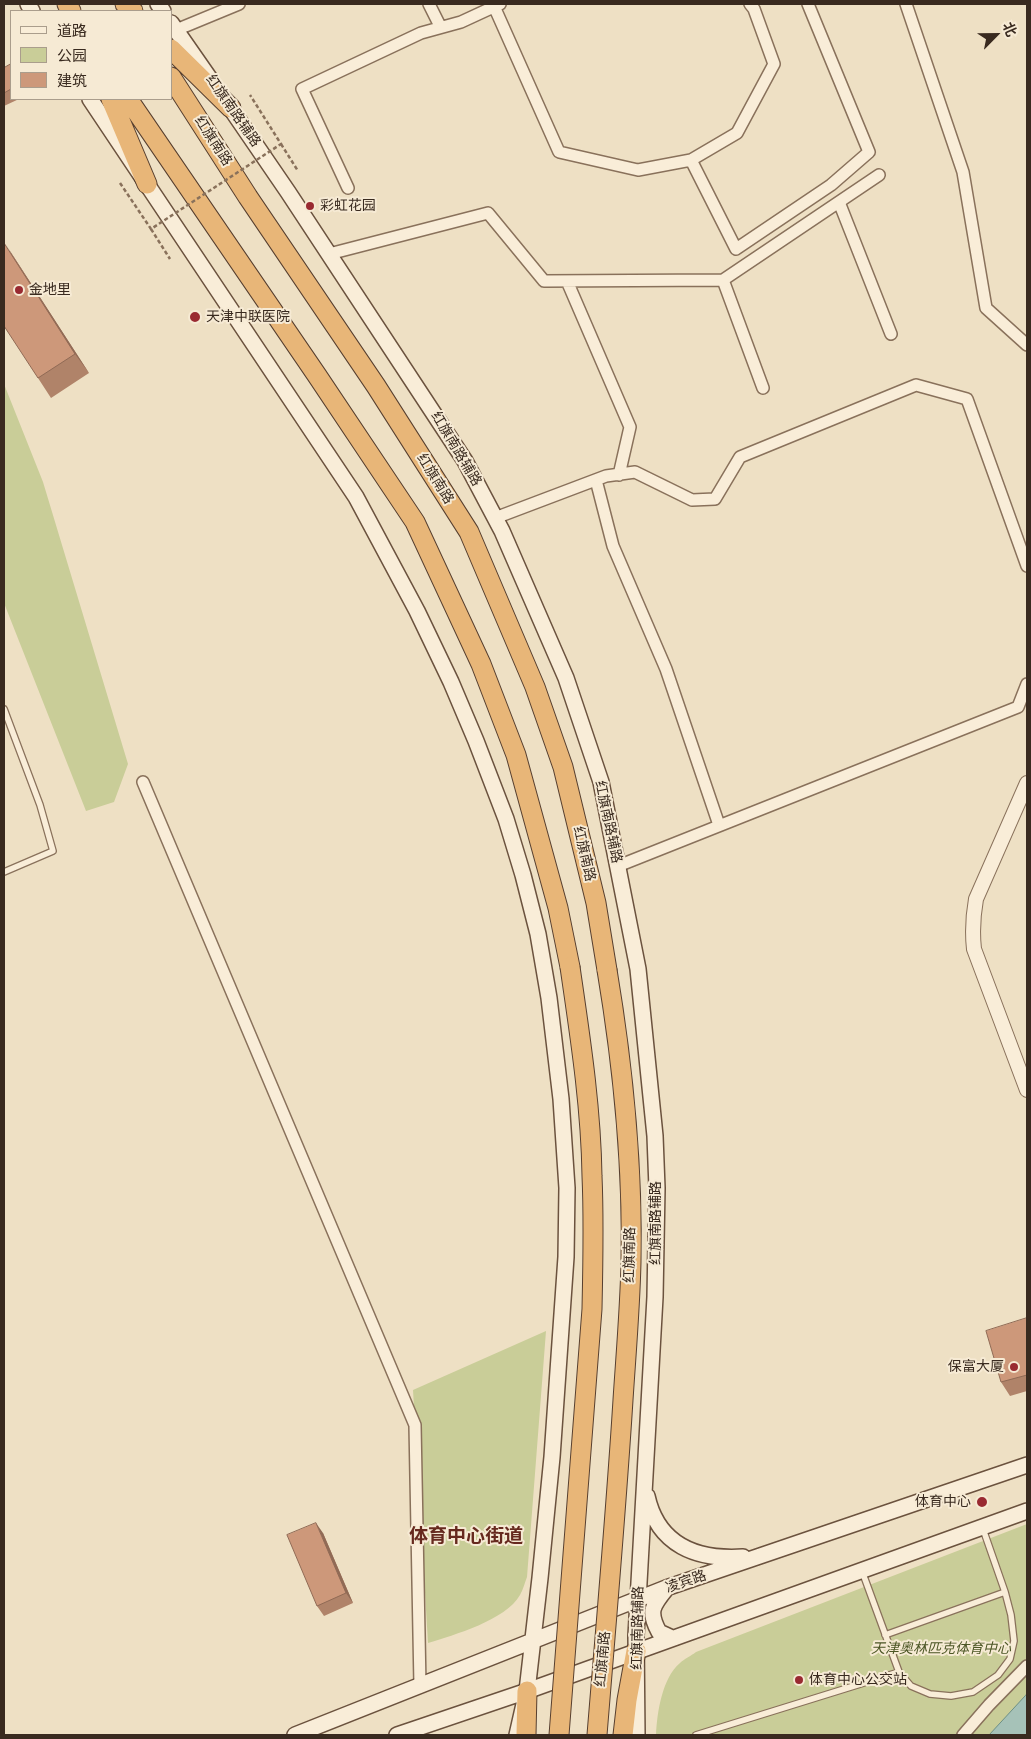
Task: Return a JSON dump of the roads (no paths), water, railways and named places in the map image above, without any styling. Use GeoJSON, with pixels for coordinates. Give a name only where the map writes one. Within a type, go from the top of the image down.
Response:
{"type":"FeatureCollection","features":[{"type":"Feature","properties":{"kind":"highway"},"geometry":{"type":"LineString","coordinates":[[172,50],[231,108]]}},
{"type":"Feature","properties":{"kind":"highway","name":"红旗南路"},"geometry":{"type":"LineString","coordinates":[[172,79],[248,197],[376,386],[469,532],[535,687],[563,767],[596,903],[614,1012],[629,1164],[631,1262],[617,1489],[597,1735]]}},
{"type":"Feature","properties":{"kind":"highway"},"geometry":{"type":"LineString","coordinates":[[111,100],[147,184]]}},
{"type":"Feature","properties":{"kind":"highway"},"geometry":{"type":"LineString","coordinates":[[129,100],[316,374],[414,522],[482,664],[516,755],[558,908],[580,1032],[592,1175],[593,1260],[592,1309],[559,1735]]}},
{"type":"Feature","properties":{"kind":"highway"},"geometry":{"type":"LineString","coordinates":[[623,1735],[636,1651]]}},
{"type":"Feature","properties":{"kind":"highway"},"geometry":{"type":"LineString","coordinates":[[526,1691],[526,1735]]}},
{"type":"Feature","properties":{"kind":"main road","name":"红旗南路辅路"},"geometry":{"type":"LineString","coordinates":[[174,27],[329,254],[465,461],[495,518],[566,678],[601,782],[638,969],[655,1136],[658,1188],[655,1297],[636,1651],[637,1735]]}},
{"type":"Feature","properties":{"kind":"main road"},"geometry":{"type":"LineString","coordinates":[[91,100],[356,497],[417,611],[451,682],[506,819],[523,875],[538,934],[550,998],[562,1099],[567,1188],[566,1257],[553,1438],[526,1691],[516,1735]]}},
{"type":"Feature","properties":{"kind":"main road","name":"凌宾路"},"geometry":{"type":"LineString","coordinates":[[294,1735],[666,1588],[1027,1465]]}},
{"type":"Feature","properties":{"kind":"main road"},"geometry":{"type":"LineString","coordinates":[[644,1482],[651,1508],[661,1529],[670,1540],[680,1547],[688,1551],[714,1557],[762,1555]]}},
{"type":"Feature","properties":{"kind":"main road"},"geometry":{"type":"LineString","coordinates":[[397,1735],[862,1571],[1027,1510]]}},
{"type":"Feature","properties":{"kind":"main road"},"geometry":{"type":"LineString","coordinates":[[666,1588],[655,1602],[652,1615],[659,1632],[672,1638]]}},
{"type":"Feature","properties":{"kind":"street"},"geometry":{"type":"LineString","coordinates":[[174,27],[239,4]]}},
{"type":"Feature","properties":{"kind":"street"},"geometry":{"type":"LineString","coordinates":[[429,4],[440,26]]}},
{"type":"Feature","properties":{"kind":"street"},"geometry":{"type":"LineString","coordinates":[[348,188],[302,89],[421,33],[440,26],[461,22],[496,5],[558,152],[638,170],[691,160],[737,133],[774,64],[754,9],[750,4]]}},
{"type":"Feature","properties":{"kind":"street"},"geometry":{"type":"LineString","coordinates":[[691,160],[736,249],[831,185],[869,152],[808,4]]}},
{"type":"Feature","properties":{"kind":"street"},"geometry":{"type":"LineString","coordinates":[[906,4],[963,172],[986,308],[1027,345]]}},
{"type":"Feature","properties":{"kind":"street"},"geometry":{"type":"LineString","coordinates":[[329,254],[488,213],[544,281],[723,280],[879,175]]}},
{"type":"Feature","properties":{"kind":"street"},"geometry":{"type":"LineString","coordinates":[[839,202],[892,334]]}},
{"type":"Feature","properties":{"kind":"street"},"geometry":{"type":"LineString","coordinates":[[723,280],[763,388]]}},
{"type":"Feature","properties":{"kind":"street"},"geometry":{"type":"LineString","coordinates":[[567,281],[630,427],[619,474]]}},
{"type":"Feature","properties":{"kind":"street"},"geometry":{"type":"LineString","coordinates":[[495,518],[606,476],[635,472],[692,500],[715,499],[740,457],[916,385],[967,399],[1027,566]]}},
{"type":"Feature","properties":{"kind":"street"},"geometry":{"type":"LineString","coordinates":[[596,480],[613,546],[666,670],[719,826]]}},
{"type":"Feature","properties":{"kind":"street"},"geometry":{"type":"LineString","coordinates":[[618,866],[1018,707],[1027,684]]}},
{"type":"Feature","properties":{"kind":"street"},"geometry":{"type":"LineString","coordinates":[[143,782],[415,1425],[420,1686]]}},
{"type":"Feature","properties":{"kind":"street"},"geometry":{"type":"LineString","coordinates":[[1027,783],[976,899],[972,919],[974,949],[1027,1090]]}},
{"type":"Feature","properties":{"kind":"street"},"geometry":{"type":"LineString","coordinates":[[963,1735],[1027,1666]]}},
{"type":"Feature","properties":{"kind":"lane"},"geometry":{"type":"LineString","coordinates":[[4,709],[40,805],[54,851],[4,872]]}},
{"type":"Feature","properties":{"kind":"lane"},"geometry":{"type":"LineString","coordinates":[[862,1571],[898,1672],[911,1686],[930,1694],[951,1696],[973,1692],[998,1675],[1010,1659],[1014,1641],[1011,1615],[1005,1592],[982,1527]]}},
{"type":"Feature","properties":{"kind":"lane"},"geometry":{"type":"LineString","coordinates":[[885,1635],[1005,1592]]}},
{"type":"Feature","properties":{"kind":"lane"},"geometry":{"type":"LineString","coordinates":[[696,1735],[898,1672]]}},
{"type":"Feature","properties":{"kind":"water"},"geometry":{"type":"Polygon","coordinates":[[[1027,1694],[1027,1735],[989,1735],[1025,1696],[1027,1694]]]}},
{"type":"Feature","properties":{"kind":"place","name":"彩虹花园"},"geometry":{"type":"Point","coordinates":[310,206]}},
{"type":"Feature","properties":{"kind":"place","name":"金地里"},"geometry":{"type":"Point","coordinates":[19,290]}},
{"type":"Feature","properties":{"kind":"place","name":"天津中联医院"},"geometry":{"type":"Point","coordinates":[195,317]}},
{"type":"Feature","properties":{"kind":"place","name":"保富大厦"},"geometry":{"type":"Point","coordinates":[1014,1367]}},
{"type":"Feature","properties":{"kind":"place","name":"体育中心"},"geometry":{"type":"Point","coordinates":[982,1502]}},
{"type":"Feature","properties":{"kind":"place","name":"体育中心公交站"},"geometry":{"type":"Point","coordinates":[799,1680]}},
{"type":"Feature","properties":{"kind":"district","name":"体育中心街道"},"geometry":{"type":"Point","coordinates":[466,1537]}},
{"type":"Feature","properties":{"kind":"park label","name":"天津奥林匹克体育中心"},"geometry":{"type":"Point","coordinates":[941,1649]}}]}
